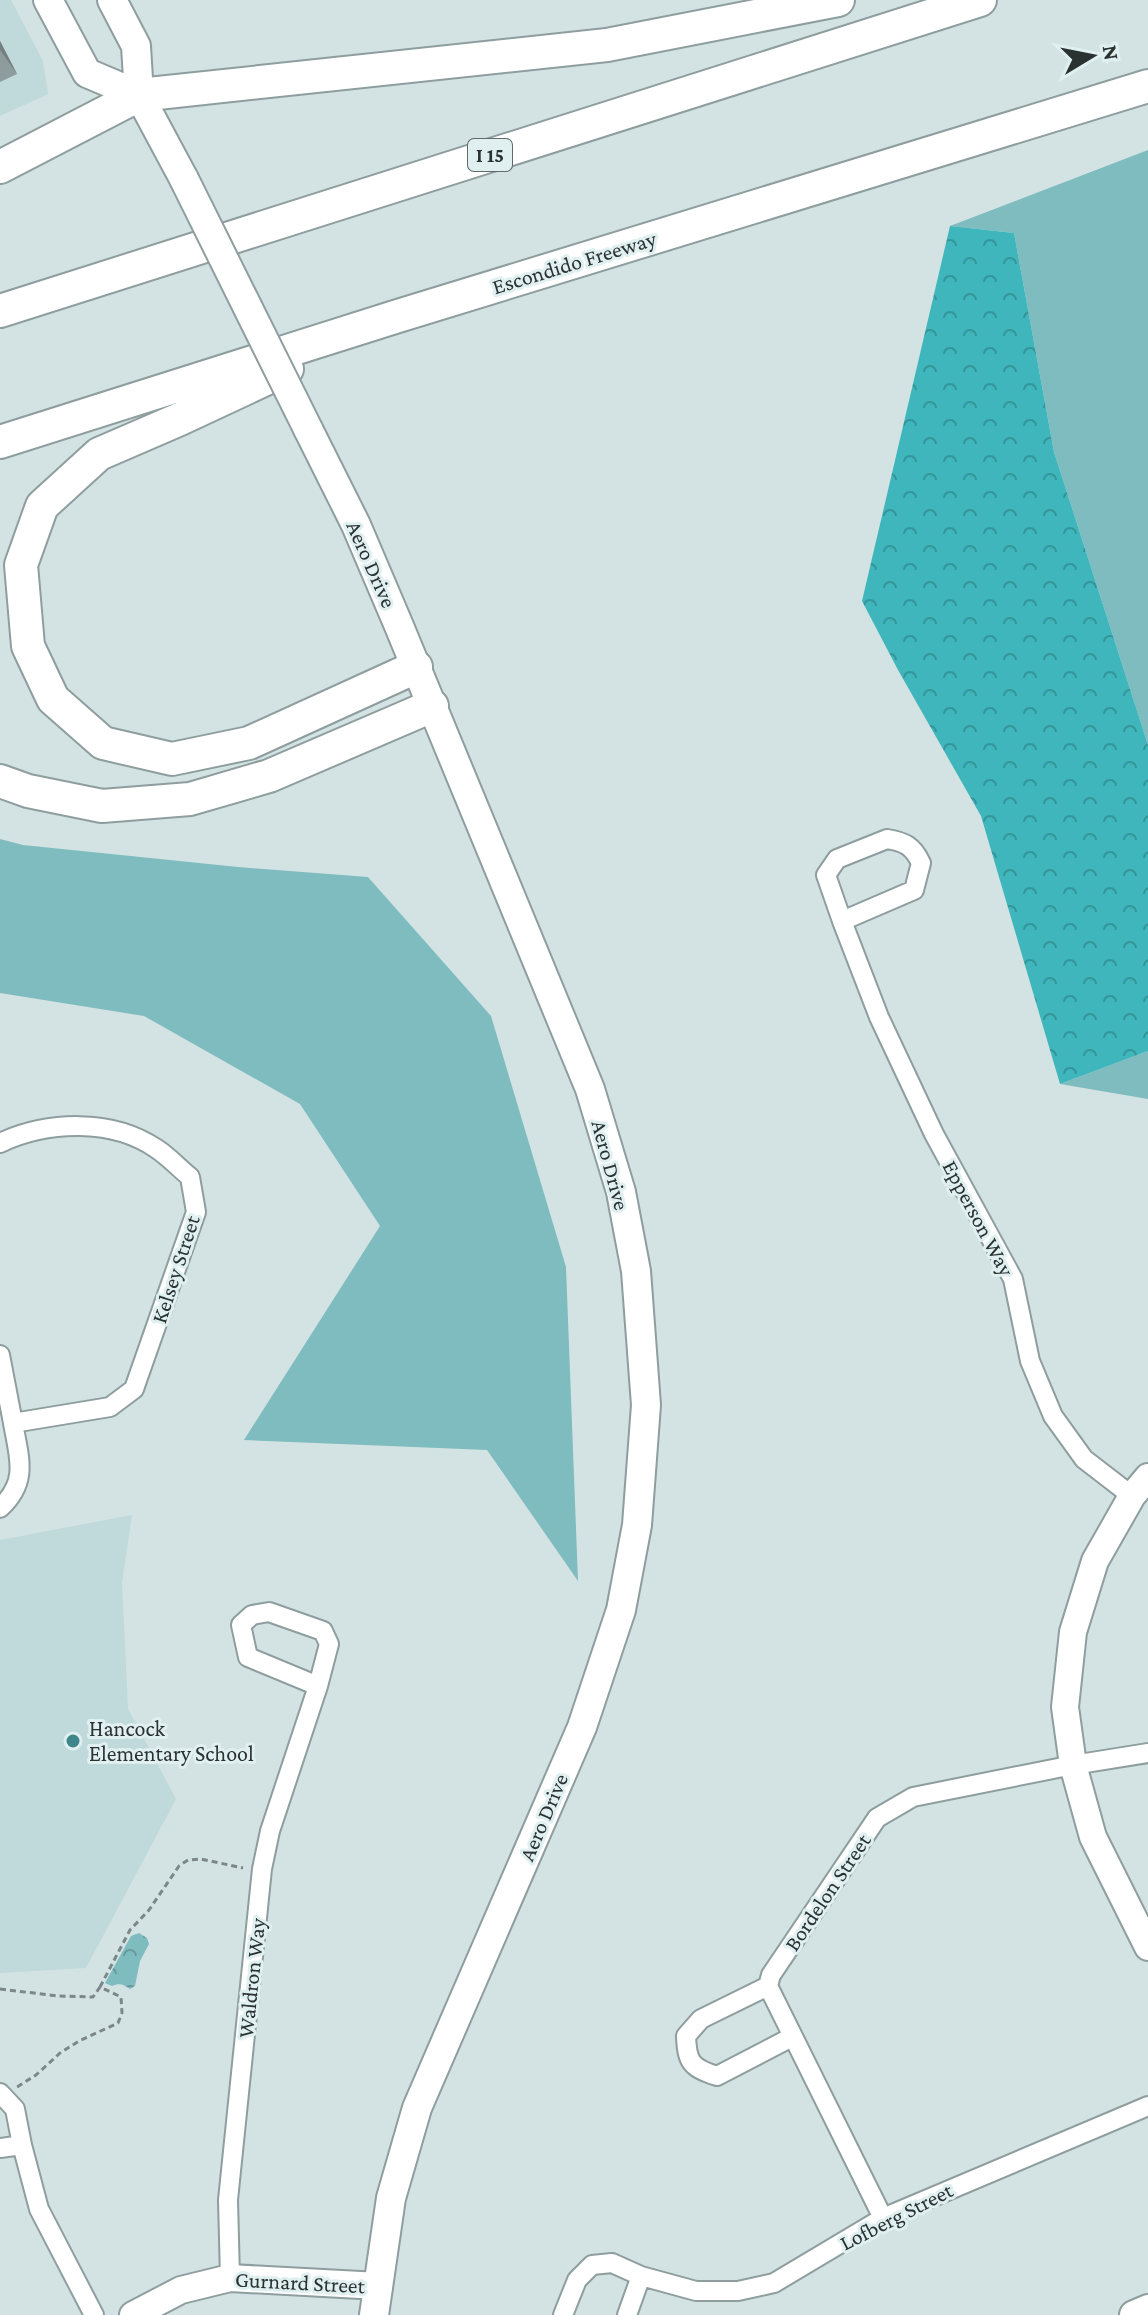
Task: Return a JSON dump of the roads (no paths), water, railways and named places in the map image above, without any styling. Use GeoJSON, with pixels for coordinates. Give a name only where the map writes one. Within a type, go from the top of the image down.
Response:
{"type":"FeatureCollection","features":[{"type":"Feature","properties":{"kind":"highway"},"geometry":{"type":"LineString","coordinates":[[0,167],[139,95],[607,45],[838,0]]}},
{"type":"Feature","properties":{"kind":"highway","name":"I 15"},"geometry":{"type":"LineString","coordinates":[[0,311],[980,0]]}},
{"type":"Feature","properties":{"kind":"highway","name":"Escondido Freeway"},"geometry":{"type":"LineString","coordinates":[[0,442],[398,316],[1148,86]]}},
{"type":"Feature","properties":{"kind":"highway"},"geometry":{"type":"LineString","coordinates":[[398,316],[99,454],[42,506],[21,565],[28,646],[53,699],[103,743],[172,759],[249,743],[416,667]]}},
{"type":"Feature","properties":{"kind":"highway"},"geometry":{"type":"LineString","coordinates":[[0,781],[28,791],[102,806],[190,799],[269,776],[432,706]]}},
{"type":"Feature","properties":{"kind":"main road"},"geometry":{"type":"LineString","coordinates":[[48,0],[87,73],[139,95]]}},
{"type":"Feature","properties":{"kind":"main road","name":"Aero Drive"},"geometry":{"type":"LineString","coordinates":[[112,0],[136,46],[139,95],[356,525],[590,1089],[617,1177],[636,1271],[646,1405],[637,1525],[621,1610],[582,1727],[417,2108],[391,2198],[374,2315]]}},
{"type":"Feature","properties":{"kind":"main road"},"geometry":{"type":"LineString","coordinates":[[379,2286],[391,2315]]}},
{"type":"Feature","properties":{"kind":"main road"},"geometry":{"type":"LineString","coordinates":[[1134,2315],[1148,2309]]}},
{"type":"Feature","properties":{"kind":"street","name":"Epperson Way"},"geometry":{"type":"LineString","coordinates":[[842,921],[914,890],[921,863],[914,848],[901,841],[887,839],[837,859],[826,875],[842,921],[879,1017],[928,1121],[1013,1279],[1030,1361],[1053,1416],[1084,1459],[1140,1486]]}},
{"type":"Feature","properties":{"kind":"street","name":"Kelsey Street"},"geometry":{"type":"LineString","coordinates":[[0,1143],[19,1134],[72,1125],[120,1131],[155,1148],[190,1177],[196,1212],[134,1389],[110,1407],[13,1423]]}},
{"type":"Feature","properties":{"kind":"street"},"geometry":{"type":"LineString","coordinates":[[0,1355],[20,1470],[13,1496],[0,1508]]}},
{"type":"Feature","properties":{"kind":"street"},"geometry":{"type":"LineString","coordinates":[[1140,1486],[1095,1561],[1073,1632],[1065,1707],[1073,1765],[1093,1837],[1148,1947]]}},
{"type":"Feature","properties":{"kind":"street","name":"Waldron Way"},"geometry":{"type":"LineString","coordinates":[[230,2278],[228,2200],[262,1873],[270,1831],[318,1686],[329,1644],[323,1631],[269,1612],[252,1615],[241,1625],[248,1657],[318,1686]]}},
{"type":"Feature","properties":{"kind":"street","name":"Bordelon Street"},"geometry":{"type":"LineString","coordinates":[[768,1986],[771,1975],[877,1818],[913,1797],[1148,1753]]}},
{"type":"Feature","properties":{"kind":"street"},"geometry":{"type":"LineString","coordinates":[[792,2037],[717,2076],[698,2070],[687,2056],[686,2036],[701,2019],[768,1986],[883,2218]]}},
{"type":"Feature","properties":{"kind":"street"},"geometry":{"type":"LineString","coordinates":[[2,2095],[15,2109],[39,2209],[94,2315]]}},
{"type":"Feature","properties":{"kind":"street","name":"Lofberg Street"},"geometry":{"type":"LineString","coordinates":[[563,2315],[577,2280],[592,2265],[612,2263],[641,2276],[696,2291],[738,2291],[774,2283],[883,2218],[1148,2106]]}},
{"type":"Feature","properties":{"kind":"street"},"geometry":{"type":"LineString","coordinates":[[0,2148],[22,2145]]}},
{"type":"Feature","properties":{"kind":"street"},"geometry":{"type":"LineString","coordinates":[[627,2315],[641,2276]]}},
{"type":"Feature","properties":{"kind":"street","name":"Gurnard Street"},"geometry":{"type":"LineString","coordinates":[[133,2315],[181,2290],[230,2278],[379,2286]]}},
{"type":"Feature","properties":{"kind":"place","name":"Hancock Elementary School"},"geometry":{"type":"Point","coordinates":[73,1741]}}]}
